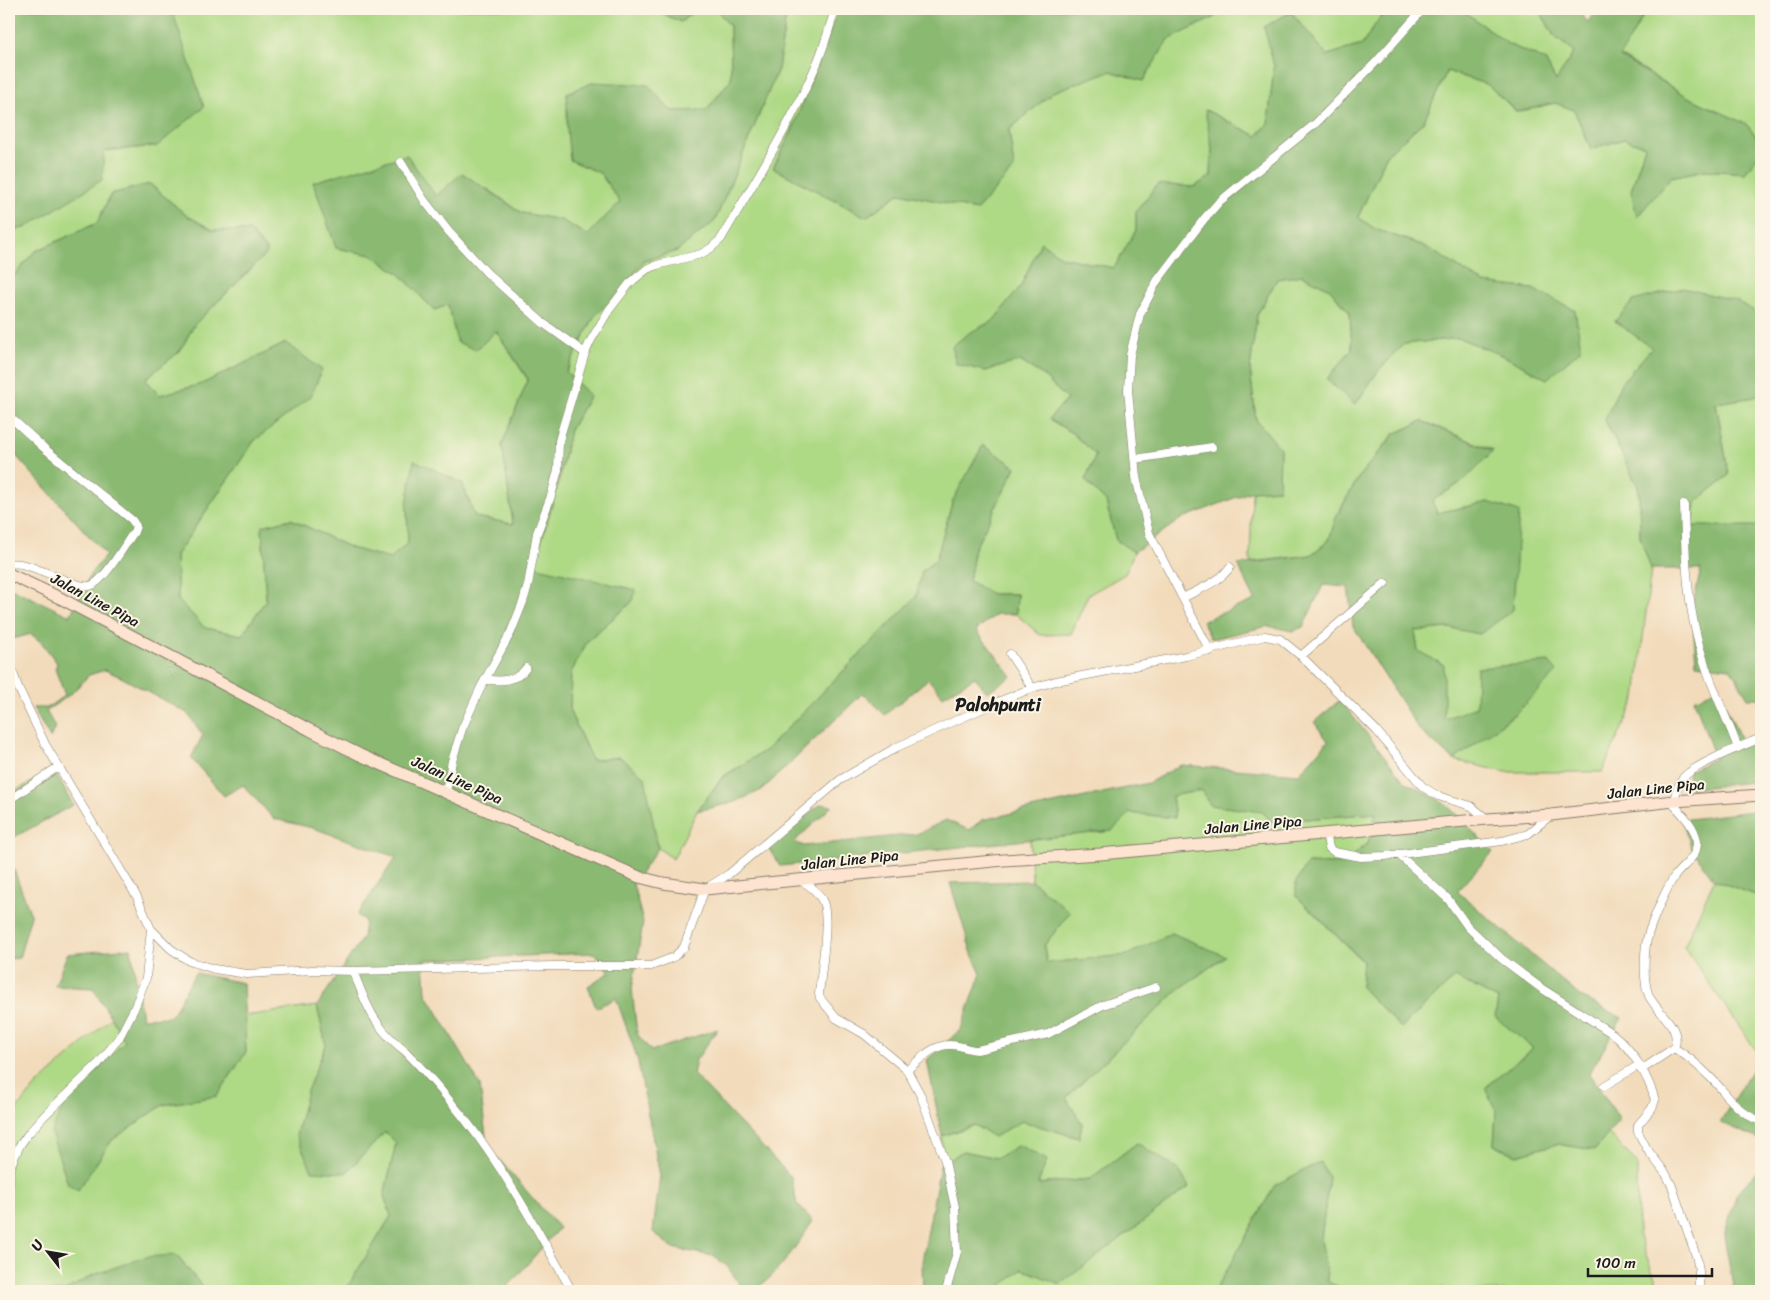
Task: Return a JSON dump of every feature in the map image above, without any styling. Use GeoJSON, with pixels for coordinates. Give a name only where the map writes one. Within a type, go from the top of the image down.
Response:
{"type":"FeatureCollection","features":[{"type":"Feature","properties":{"kind":"main road","name":"Jalan Line Pipa"},"geometry":{"type":"LineString","coordinates":[[9,574],[62,599],[360,755],[639,877],[663,884],[705,889],[1004,860],[1100,854],[1487,819],[1551,815],[1673,801],[1761,795]]}},
{"type":"Feature","properties":{"kind":"street"},"geometry":{"type":"LineString","coordinates":[[446,792],[452,761],[462,728],[485,679],[511,632],[528,585],[537,533],[551,496],[558,470],[559,442],[562,430],[585,353],[591,340],[609,310],[630,283],[648,269],[701,254],[712,248],[721,239],[799,102],[814,70],[836,9]]}},
{"type":"Feature","properties":{"kind":"street"},"geometry":{"type":"LineString","coordinates":[[1210,651],[1150,533],[1136,477],[1128,390],[1130,355],[1140,314],[1157,281],[1219,202],[1316,123],[1378,60],[1422,9]]}},
{"type":"Feature","properties":{"kind":"street"},"geometry":{"type":"LineString","coordinates":[[401,162],[424,200],[448,232],[487,273],[543,323],[585,353]]}},
{"type":"Feature","properties":{"kind":"street"},"geometry":{"type":"LineString","coordinates":[[9,416],[44,448],[132,520],[136,526],[134,532],[108,569],[96,583],[90,586],[67,581],[23,565],[9,564]]}},
{"type":"Feature","properties":{"kind":"street"},"geometry":{"type":"LineString","coordinates":[[1135,459],[1212,447]]}},
{"type":"Feature","properties":{"kind":"street"},"geometry":{"type":"LineString","coordinates":[[1684,504],[1686,566],[1696,636],[1713,686],[1738,748]]}},
{"type":"Feature","properties":{"kind":"street"},"geometry":{"type":"LineString","coordinates":[[1183,598],[1219,578],[1230,567]]}},
{"type":"Feature","properties":{"kind":"street"},"geometry":{"type":"LineString","coordinates":[[1301,656],[1384,584]]}},
{"type":"Feature","properties":{"kind":"street"},"geometry":{"type":"LineString","coordinates":[[9,661],[18,687],[58,767],[137,898],[151,929],[160,940],[180,956],[214,969],[247,974],[312,970],[651,966],[674,958],[684,947],[705,889],[729,874],[822,794],[853,771],[897,747],[1032,688],[1056,681],[1210,651],[1265,636],[1280,639],[1301,656],[1376,730],[1423,787],[1438,796],[1471,806],[1487,819]]}},
{"type":"Feature","properties":{"kind":"street"},"geometry":{"type":"LineString","coordinates":[[1010,654],[1032,688]]}},
{"type":"Feature","properties":{"kind":"street"},"geometry":{"type":"LineString","coordinates":[[485,679],[492,681],[515,678],[521,675],[526,668]]}},
{"type":"Feature","properties":{"kind":"street"},"geometry":{"type":"LineString","coordinates":[[1604,1086],[1674,1048],[1676,1042],[1675,1032],[1650,998],[1645,968],[1649,930],[1671,882],[1694,854],[1697,842],[1692,828],[1673,801],[1680,783],[1687,774],[1761,738]]}},
{"type":"Feature","properties":{"kind":"street"},"geometry":{"type":"LineString","coordinates":[[9,800],[58,767]]}},
{"type":"Feature","properties":{"kind":"street"},"geometry":{"type":"LineString","coordinates":[[1326,833],[1329,848],[1340,854],[1373,857],[1502,841],[1528,834],[1551,815]]}},
{"type":"Feature","properties":{"kind":"street"},"geometry":{"type":"LineString","coordinates":[[1398,854],[1448,899],[1468,927],[1489,948],[1540,988],[1620,1040],[1640,1068],[1655,1100],[1652,1108],[1638,1125],[1638,1132],[1672,1186],[1697,1259],[1699,1291]]}},
{"type":"Feature","properties":{"kind":"street"},"geometry":{"type":"LineString","coordinates":[[799,880],[809,884],[822,901],[824,907],[825,924],[820,998],[836,1018],[864,1034],[908,1070],[921,1096],[940,1144],[955,1207],[957,1252],[956,1264],[946,1291]]}},
{"type":"Feature","properties":{"kind":"street"},"geometry":{"type":"LineString","coordinates":[[9,1169],[20,1145],[28,1134],[98,1064],[119,1038],[134,1009],[146,978],[151,929]]}},
{"type":"Feature","properties":{"kind":"street"},"geometry":{"type":"LineString","coordinates":[[353,971],[365,1002],[379,1025],[394,1043],[415,1062],[464,1118],[483,1144],[572,1291]]}},
{"type":"Feature","properties":{"kind":"street"},"geometry":{"type":"LineString","coordinates":[[908,1070],[936,1047],[952,1045],[969,1050],[977,1050],[1048,1034],[1103,1005],[1156,988]]}},
{"type":"Feature","properties":{"kind":"street"},"geometry":{"type":"LineString","coordinates":[[1674,1048],[1690,1058],[1712,1079],[1739,1110],[1761,1122]]}},
{"type":"Feature","properties":{"kind":"green space"},"geometry":{"type":"Polygon","coordinates":[[[9,9],[175,9],[174,16],[204,107],[157,146],[104,151],[102,180],[25,228],[9,230],[9,9]]]}},
{"type":"Feature","properties":{"kind":"green space"},"geometry":{"type":"Polygon","coordinates":[[[175,9],[651,9],[681,22],[696,9],[716,9],[730,26],[731,79],[707,110],[671,111],[570,160],[600,173],[620,202],[588,236],[561,220],[522,213],[488,189],[436,196],[336,248],[372,255],[400,274],[434,310],[448,305],[496,331],[528,380],[502,445],[513,524],[475,517],[462,483],[407,505],[408,543],[390,559],[351,548],[291,519],[262,526],[266,600],[242,635],[205,628],[178,600],[176,555],[254,441],[311,396],[286,343],[202,384],[160,395],[145,379],[180,351],[194,325],[268,252],[250,231],[213,230],[186,215],[150,184],[111,194],[97,223],[34,252],[9,282],[9,230],[25,228],[104,151],[157,146],[175,9]]]}},
{"type":"Feature","properties":{"kind":"green space"},"geometry":{"type":"Polygon","coordinates":[[[651,9],[696,9],[681,22],[651,9]]]}},
{"type":"Feature","properties":{"kind":"green space"},"geometry":{"type":"Polygon","coordinates":[[[716,9],[787,9],[778,69],[715,221],[677,251],[644,261],[625,286],[594,317],[566,372],[590,395],[570,430],[558,484],[534,566],[636,590],[632,602],[588,640],[571,673],[570,712],[592,760],[620,757],[645,777],[658,848],[633,884],[643,922],[632,989],[637,1034],[651,1051],[718,1029],[696,1060],[693,1074],[791,1177],[797,1204],[813,1221],[774,1274],[754,1289],[745,1291],[726,1265],[713,1256],[672,1248],[653,1232],[660,1176],[637,1057],[616,998],[596,1008],[588,986],[610,972],[594,953],[424,960],[426,993],[480,1085],[487,1146],[559,1228],[504,1291],[345,1291],[391,1216],[384,1196],[396,1143],[385,1132],[346,1173],[312,1171],[296,1135],[307,1091],[326,1045],[317,1006],[363,937],[365,921],[357,915],[396,857],[313,828],[274,819],[243,785],[224,796],[191,758],[203,735],[187,713],[105,670],[89,675],[72,693],[46,711],[55,727],[50,738],[33,708],[47,708],[65,695],[55,669],[57,663],[42,643],[31,634],[9,640],[9,587],[70,616],[91,573],[106,555],[9,448],[9,319],[12,313],[9,282],[34,252],[97,223],[111,194],[150,184],[186,215],[213,230],[250,231],[268,252],[194,325],[180,351],[145,379],[160,395],[202,384],[286,343],[322,370],[311,396],[254,441],[176,555],[178,600],[205,628],[242,635],[266,600],[262,526],[291,519],[351,548],[390,559],[408,543],[407,505],[414,460],[462,483],[475,517],[513,524],[502,445],[528,379],[496,331],[476,350],[457,342],[448,305],[434,310],[400,274],[372,255],[336,248],[313,182],[407,155],[436,196],[462,173],[522,213],[561,220],[588,235],[620,202],[600,173],[570,160],[567,130],[567,93],[594,82],[648,85],[671,111],[707,110],[731,79],[730,26],[716,9]]]}},
{"type":"Feature","properties":{"kind":"green space"},"geometry":{"type":"Polygon","coordinates":[[[787,9],[839,9],[791,133],[773,168],[866,217],[900,193],[977,210],[1014,168],[1009,130],[1053,92],[1110,71],[1143,81],[1168,40],[1213,18],[1223,9],[1382,9],[1381,16],[1362,45],[1327,55],[1291,12],[1265,27],[1274,66],[1268,124],[1257,136],[1206,110],[1212,149],[1211,176],[1194,187],[1136,211],[1136,230],[1114,268],[1061,257],[1041,242],[1021,286],[993,321],[969,333],[985,371],[1020,361],[1041,374],[1067,399],[1049,419],[1072,433],[1096,455],[1085,480],[1106,502],[1116,540],[1134,552],[1125,574],[1088,595],[1071,634],[1040,635],[1016,614],[1017,594],[992,594],[969,581],[975,548],[1016,467],[953,500],[936,560],[922,571],[916,597],[766,750],[722,777],[697,811],[673,859],[658,848],[651,815],[620,757],[592,760],[570,712],[570,673],[588,640],[632,602],[534,566],[558,484],[570,430],[590,395],[566,373],[594,317],[625,286],[644,261],[677,251],[715,221],[778,69],[787,9]]]}},
{"type":"Feature","properties":{"kind":"green space"},"geometry":{"type":"Polygon","coordinates":[[[839,9],[1223,9],[1213,18],[1168,40],[1143,81],[1110,71],[1053,92],[1009,130],[1014,168],[977,210],[900,193],[866,217],[773,168],[791,133],[839,9]]]}},
{"type":"Feature","properties":{"kind":"green space"},"geometry":{"type":"Polygon","coordinates":[[[1382,9],[1461,9],[1508,44],[1545,60],[1556,81],[1574,52],[1554,36],[1539,9],[1578,9],[1588,23],[1595,9],[1657,9],[1643,16],[1620,57],[1688,97],[1746,124],[1761,142],[1761,152],[1745,173],[1705,170],[1671,177],[1637,217],[1631,191],[1645,146],[1624,139],[1591,149],[1574,110],[1555,103],[1517,112],[1488,85],[1447,71],[1424,121],[1387,154],[1358,217],[1375,229],[1424,246],[1484,283],[1533,289],[1575,310],[1581,349],[1547,379],[1504,356],[1459,338],[1404,344],[1378,371],[1355,405],[1327,379],[1352,349],[1350,313],[1330,289],[1302,275],[1277,279],[1257,315],[1250,369],[1256,420],[1280,448],[1279,489],[1252,491],[1181,519],[1134,552],[1116,540],[1106,502],[1085,480],[1096,455],[1072,433],[1049,419],[1067,399],[1041,374],[1020,361],[985,371],[956,364],[952,346],[969,333],[993,321],[1021,286],[1041,242],[1061,257],[1114,268],[1136,230],[1136,211],[1158,184],[1194,187],[1211,176],[1212,149],[1205,110],[1257,136],[1268,124],[1274,66],[1264,27],[1291,12],[1327,55],[1362,45],[1381,16],[1382,9]]]}},
{"type":"Feature","properties":{"kind":"green space"},"geometry":{"type":"Polygon","coordinates":[[[1461,9],[1539,9],[1554,36],[1574,52],[1556,81],[1545,60],[1508,44],[1461,9]]]}},
{"type":"Feature","properties":{"kind":"green space"},"geometry":{"type":"Polygon","coordinates":[[[1657,9],[1761,9],[1761,142],[1746,124],[1688,97],[1620,56],[1643,16],[1657,9]]]}},
{"type":"Feature","properties":{"kind":"green space"},"geometry":{"type":"Polygon","coordinates":[[[1447,71],[1488,85],[1517,112],[1555,103],[1574,110],[1591,148],[1624,139],[1645,146],[1631,191],[1670,177],[1705,170],[1745,173],[1761,152],[1761,316],[1737,301],[1652,348],[1621,383],[1605,420],[1639,489],[1640,537],[1651,569],[1636,698],[1602,772],[1505,772],[1454,760],[1516,713],[1476,708],[1444,720],[1418,651],[1415,631],[1449,628],[1480,634],[1488,502],[1437,513],[1432,501],[1463,481],[1493,450],[1422,421],[1394,434],[1360,475],[1337,515],[1329,540],[1311,555],[1250,562],[1252,491],[1279,489],[1280,448],[1256,420],[1250,369],[1257,315],[1277,279],[1302,275],[1330,289],[1350,313],[1352,349],[1327,379],[1355,405],[1378,371],[1404,344],[1459,338],[1504,356],[1547,379],[1533,289],[1484,283],[1424,246],[1375,229],[1358,217],[1387,154],[1424,121],[1447,71]]]}},
{"type":"Feature","properties":{"kind":"green space"},"geometry":{"type":"Polygon","coordinates":[[[9,282],[12,313],[9,319],[9,282]]]}},
{"type":"Feature","properties":{"kind":"green space"},"geometry":{"type":"Polygon","coordinates":[[[1683,288],[1737,301],[1761,316],[1761,392],[1755,397],[1716,403],[1729,475],[1697,501],[1692,526],[1761,526],[1761,698],[1748,698],[1730,668],[1696,664],[1692,608],[1701,569],[1651,569],[1640,537],[1639,489],[1605,420],[1621,383],[1652,348],[1615,321],[1633,301],[1683,288]]]}},
{"type":"Feature","properties":{"kind":"green space"},"geometry":{"type":"Polygon","coordinates":[[[1761,392],[1761,527],[1691,527],[1697,501],[1729,475],[1716,403],[1755,397],[1761,392]]]}},
{"type":"Feature","properties":{"kind":"green space"},"geometry":{"type":"Polygon","coordinates":[[[1422,421],[1493,451],[1463,481],[1432,501],[1437,513],[1488,502],[1519,512],[1513,610],[1480,634],[1449,628],[1415,631],[1418,651],[1444,665],[1444,719],[1476,707],[1477,668],[1549,662],[1557,672],[1516,713],[1454,760],[1419,730],[1353,626],[1348,587],[1323,585],[1303,627],[1293,631],[1268,626],[1212,639],[1202,621],[1255,600],[1238,565],[1311,555],[1329,540],[1337,515],[1360,475],[1395,434],[1422,421]]]}},
{"type":"Feature","properties":{"kind":"green space"},"geometry":{"type":"Polygon","coordinates":[[[983,445],[1016,467],[975,548],[969,581],[992,594],[1017,594],[1016,614],[997,614],[976,630],[1012,676],[987,692],[975,677],[943,696],[928,679],[885,715],[863,693],[762,790],[735,802],[697,811],[723,777],[766,750],[916,597],[922,571],[936,560],[953,500],[983,445]]]}},
{"type":"Feature","properties":{"kind":"green space"},"geometry":{"type":"Polygon","coordinates":[[[1718,689],[1742,742],[1761,737],[1761,781],[1690,789],[1688,772],[1715,758],[1694,699],[1718,689]]]}},
{"type":"Feature","properties":{"kind":"green space"},"geometry":{"type":"Polygon","coordinates":[[[1340,700],[1404,781],[1446,804],[1493,852],[1457,891],[1581,997],[1622,1018],[1589,1074],[1620,1119],[1595,1150],[1557,1144],[1517,1155],[1494,1145],[1496,1109],[1485,1088],[1533,1048],[1495,1017],[1498,999],[1455,977],[1401,1028],[1361,987],[1363,961],[1296,896],[1296,882],[1308,863],[1331,864],[1346,862],[1368,843],[1376,813],[1271,822],[1263,812],[1210,805],[1202,790],[1172,796],[1175,818],[1130,813],[1112,831],[780,866],[767,846],[821,804],[832,806],[794,842],[804,846],[917,834],[946,820],[969,830],[982,820],[1148,783],[1181,765],[1299,774],[1328,741],[1314,722],[1340,700]]]}},
{"type":"Feature","properties":{"kind":"green space"},"geometry":{"type":"Polygon","coordinates":[[[54,770],[73,805],[9,840],[9,784],[13,792],[54,770]]]}},
{"type":"Feature","properties":{"kind":"green space"},"geometry":{"type":"Polygon","coordinates":[[[1202,790],[1210,805],[1263,812],[1271,822],[1377,813],[1368,843],[1346,862],[1331,864],[1308,863],[1296,896],[1363,962],[1361,987],[1401,1028],[1455,977],[1498,999],[1496,1017],[1533,1048],[1485,1088],[1496,1109],[1494,1145],[1517,1155],[1557,1144],[1595,1150],[1608,1133],[1637,1163],[1638,1234],[1660,1291],[1447,1291],[1443,1287],[1438,1291],[1348,1291],[1328,1282],[1321,1239],[1329,1177],[1275,1185],[1215,1291],[995,1291],[1022,1269],[1060,1283],[1189,1187],[1137,1143],[1090,1179],[1037,1184],[1019,1145],[997,1158],[963,1151],[941,1166],[942,1136],[974,1125],[994,1136],[1022,1121],[1079,1138],[1082,1124],[1066,1098],[1178,990],[1224,957],[1172,933],[1127,955],[1047,963],[1044,946],[1070,912],[1032,881],[1030,839],[1112,831],[1130,813],[1175,818],[1172,796],[1202,790]]]}},
{"type":"Feature","properties":{"kind":"green space"},"geometry":{"type":"Polygon","coordinates":[[[1761,810],[1761,897],[1714,880],[1692,849],[1682,820],[1761,810]]]}},
{"type":"Feature","properties":{"kind":"green space"},"geometry":{"type":"Polygon","coordinates":[[[9,857],[31,915],[19,958],[9,959],[9,857]]]}},
{"type":"Feature","properties":{"kind":"green space"},"geometry":{"type":"Polygon","coordinates":[[[1714,880],[1761,897],[1761,1056],[1684,947],[1714,880]]]}},
{"type":"Feature","properties":{"kind":"green space"},"geometry":{"type":"Polygon","coordinates":[[[1032,881],[1070,912],[1044,946],[1047,963],[1127,955],[1172,933],[1225,956],[1178,990],[1066,1098],[1082,1124],[1079,1138],[1022,1121],[994,1137],[974,1125],[942,1136],[927,1060],[961,1029],[981,974],[972,954],[950,883],[1032,881]]]}},
{"type":"Feature","properties":{"kind":"green space"},"geometry":{"type":"Polygon","coordinates":[[[131,948],[142,1018],[169,1017],[174,1012],[195,973],[243,983],[246,1052],[217,1096],[163,1105],[112,1140],[78,1190],[68,1184],[51,1133],[64,1105],[125,1041],[93,988],[55,986],[67,954],[131,948]]]}},
{"type":"Feature","properties":{"kind":"green space"},"geometry":{"type":"Polygon","coordinates":[[[317,1006],[326,1045],[307,1091],[346,1173],[385,1132],[396,1143],[384,1196],[391,1216],[345,1291],[206,1291],[176,1255],[93,1275],[65,1291],[9,1291],[9,1118],[37,1085],[111,1018],[126,1041],[64,1105],[78,1190],[112,1140],[163,1105],[217,1096],[246,1052],[244,1016],[317,1006]]]}},
{"type":"Feature","properties":{"kind":"green space"},"geometry":{"type":"Polygon","coordinates":[[[1761,1056],[1761,1140],[1720,1122],[1761,1056]]]}},
{"type":"Feature","properties":{"kind":"green space"},"geometry":{"type":"Polygon","coordinates":[[[1137,1143],[1178,1169],[1189,1187],[1060,1284],[1022,1269],[995,1291],[923,1291],[922,1262],[940,1166],[963,1151],[997,1158],[1019,1145],[1047,1160],[1038,1184],[1090,1179],[1137,1143]]]}},
{"type":"Feature","properties":{"kind":"green space"},"geometry":{"type":"Polygon","coordinates":[[[1320,1162],[1329,1177],[1321,1239],[1328,1282],[1348,1291],[1215,1291],[1275,1185],[1320,1162]]]}},
{"type":"Feature","properties":{"kind":"green space"},"geometry":{"type":"Polygon","coordinates":[[[1761,1167],[1761,1291],[1734,1291],[1724,1236],[1737,1193],[1761,1167]]]}},
{"type":"Feature","properties":{"kind":"green space"},"geometry":{"type":"Polygon","coordinates":[[[176,1255],[206,1291],[65,1291],[93,1275],[145,1257],[176,1255]]]}},
{"type":"Feature","properties":{"kind":"district","name":"Palohpunti"},"geometry":{"type":"Point","coordinates":[998,705]}}]}
